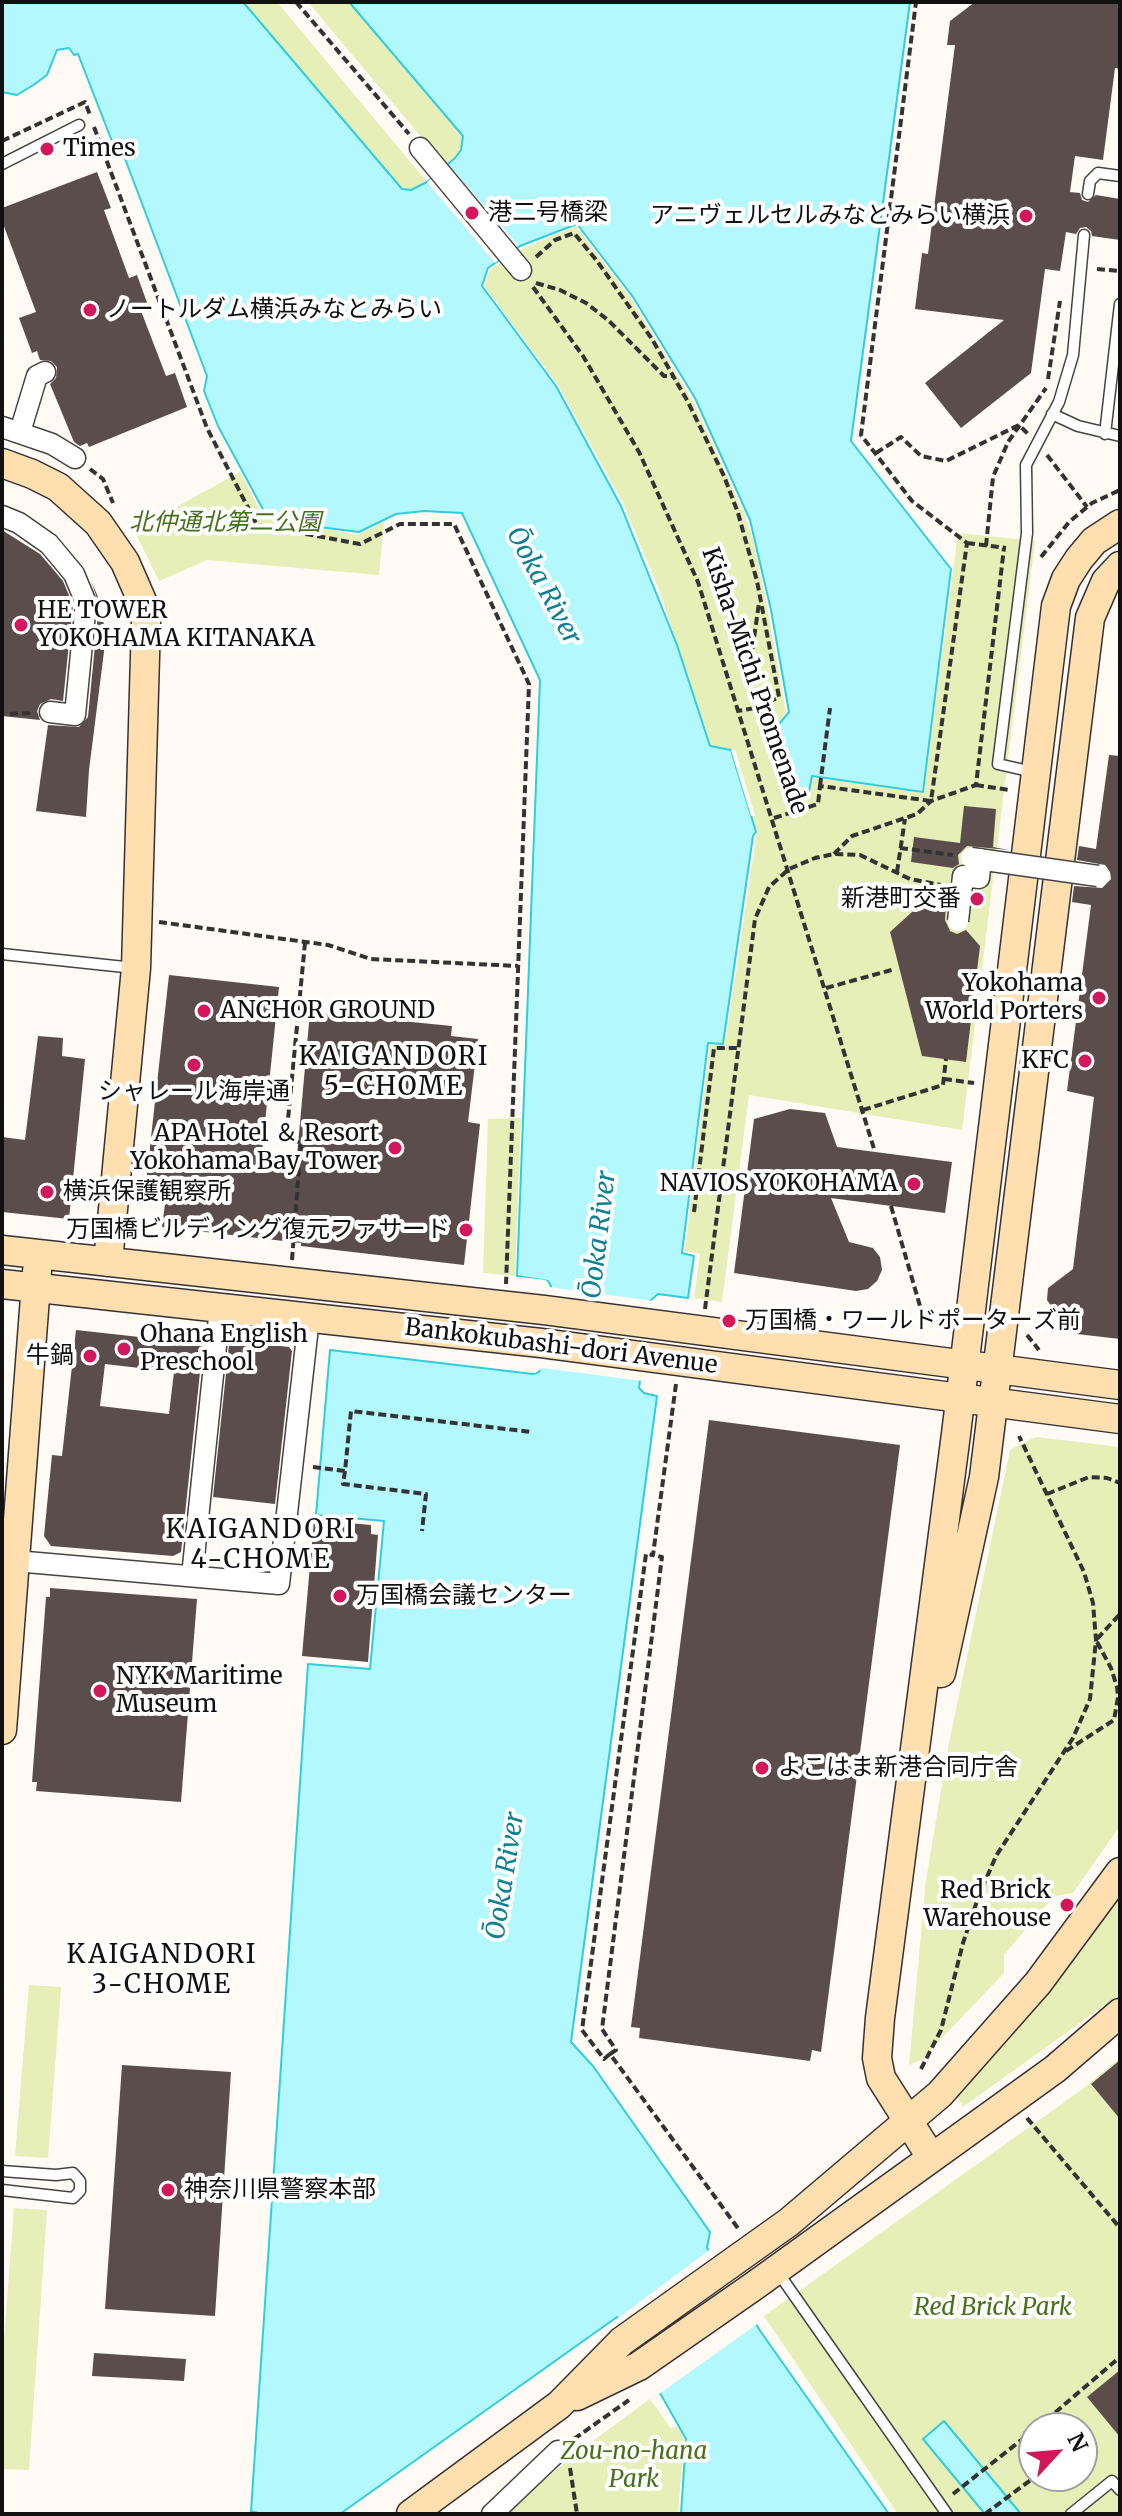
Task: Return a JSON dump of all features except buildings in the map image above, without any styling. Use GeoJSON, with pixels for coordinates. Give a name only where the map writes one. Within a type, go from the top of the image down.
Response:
{"type":"FeatureCollection","features":[{"type":"Feature","properties":{"kind":"street"},"geometry":{"type":"LineString","coordinates":[[420,148],[524,275]]}},
{"type":"Feature","properties":{"kind":"street"},"geometry":{"type":"LineString","coordinates":[[45,372],[37,376],[11,430],[52,444],[75,458]]}},
{"type":"Feature","properties":{"kind":"street"},"geometry":{"type":"LineString","coordinates":[[2,463],[58,487],[98,523],[125,562],[142,601],[148,642],[136,968],[108,1262]]}},
{"type":"Feature","properties":{"kind":"street"},"geometry":{"type":"LineString","coordinates":[[2,516],[19,523],[49,544],[74,574],[86,603],[75,715],[50,712]]}},
{"type":"Feature","properties":{"kind":"street"},"geometry":{"type":"LineString","coordinates":[[931,2157],[881,2078],[877,2058],[964,1365],[1026,782],[1056,606],[1066,579],[1079,559],[1094,541],[1120,524]]}},
{"type":"Feature","properties":{"kind":"street"},"geometry":{"type":"LineString","coordinates":[[905,1821],[984,1477],[1090,618],[1106,581],[1120,566]]}},
{"type":"Feature","properties":{"kind":"street"},"geometry":{"type":"LineString","coordinates":[[958,921],[963,876],[979,878],[976,858],[1098,876]]}},
{"type":"Feature","properties":{"kind":"street","name":"Bankokubashi-dori Avenue"},"geometry":{"type":"LineString","coordinates":[[2,1250],[544,1310],[997,1370]]}},
{"type":"Feature","properties":{"kind":"street"},"geometry":{"type":"LineString","coordinates":[[2,1730],[5,1654],[38,1254]]}},
{"type":"Feature","properties":{"kind":"street","name":"Bankokubashi-dori Avenue"},"geometry":{"type":"LineString","coordinates":[[2,1284],[541,1343],[1120,1419]]}},
{"type":"Feature","properties":{"kind":"street"},"geometry":{"type":"LineString","coordinates":[[192,1576],[220,1308]]}},
{"type":"Feature","properties":{"kind":"street"},"geometry":{"type":"LineString","coordinates":[[15,1561],[279,1584],[309,1318]]}},
{"type":"Feature","properties":{"kind":"street"},"geometry":{"type":"LineString","coordinates":[[997,1370],[1120,1385]]}},
{"type":"Feature","properties":{"kind":"street"},"geometry":{"type":"LineString","coordinates":[[411,2514],[559,2405],[622,2341],[789,2222],[940,2094],[1038,1983],[1120,1872]]}},
{"type":"Feature","properties":{"kind":"street"},"geometry":{"type":"LineString","coordinates":[[559,2405],[639,2379],[765,2278],[1055,2069],[1120,2013]]}},
{"type":"Feature","properties":{"kind":"street"},"geometry":{"type":"LineString","coordinates":[[492,2514],[564,2459]]}},
{"type":"Feature","properties":{"kind":"lane"},"geometry":{"type":"LineString","coordinates":[[2,164],[79,125]]}},
{"type":"Feature","properties":{"kind":"lane"},"geometry":{"type":"LineString","coordinates":[[1088,194],[1090,181],[1098,173],[1120,176]]}},
{"type":"Feature","properties":{"kind":"lane"},"geometry":{"type":"LineString","coordinates":[[1026,782],[998,764],[1027,533],[1026,465],[1059,402],[1073,355],[1084,235]]}},
{"type":"Feature","properties":{"kind":"lane"},"geometry":{"type":"LineString","coordinates":[[1105,434],[1120,304]]}},
{"type":"Feature","properties":{"kind":"lane"},"geometry":{"type":"LineString","coordinates":[[1052,414],[1078,426],[1120,436]]}},
{"type":"Feature","properties":{"kind":"lane"},"geometry":{"type":"LineString","coordinates":[[2,954],[136,968]]}},
{"type":"Feature","properties":{"kind":"lane"},"geometry":{"type":"LineString","coordinates":[[2,2171],[56,2175],[73,2173],[80,2181],[80,2191],[73,2198],[2,2190]]}},
{"type":"Feature","properties":{"kind":"lane"},"geometry":{"type":"LineString","coordinates":[[765,2278],[947,2514]]}},
{"type":"Feature","properties":{"kind":"lane"},"geometry":{"type":"LineString","coordinates":[[1071,2514],[1112,2481],[1120,2490]]}},
{"type":"Feature","properties":{"kind":"path"},"geometry":{"type":"LineString","coordinates":[[296,2],[420,148]]}},
{"type":"Feature","properties":{"kind":"path"},"geometry":{"type":"LineString","coordinates":[[916,2],[861,435],[912,501],[967,543],[1025,550],[1041,557],[1069,522],[1087,507],[1120,490]]}},
{"type":"Feature","properties":{"kind":"path"},"geometry":{"type":"LineString","coordinates":[[2,141],[85,102],[207,428],[257,525],[360,544],[400,524],[454,524],[529,684],[506,1286]]}},
{"type":"Feature","properties":{"kind":"path"},"geometry":{"type":"LineString","coordinates":[[555,240],[574,233],[624,298],[673,376],[724,476],[738,513],[760,598],[779,697],[756,708],[737,711]]}},
{"type":"Feature","properties":{"kind":"path"},"geometry":{"type":"LineString","coordinates":[[1082,267],[1120,271]]}},
{"type":"Feature","properties":{"kind":"path"},"geometry":{"type":"LineString","coordinates":[[524,275],[586,303],[608,320],[664,376],[673,376]]}},
{"type":"Feature","properties":{"kind":"path","name":"Kisha-Michi Promenade"},"geometry":{"type":"LineString","coordinates":[[524,275],[583,356],[639,452],[698,582],[875,1152]]}},
{"type":"Feature","properties":{"kind":"path"},"geometry":{"type":"LineString","coordinates":[[986,546],[993,477],[1019,425],[1047,385],[1062,291]]}},
{"type":"Feature","properties":{"kind":"path"},"geometry":{"type":"LineString","coordinates":[[876,453],[901,437],[921,456],[946,461],[1019,425]]}},
{"type":"Feature","properties":{"kind":"path"},"geometry":{"type":"LineString","coordinates":[[1019,425],[1066,476],[1087,507]]}},
{"type":"Feature","properties":{"kind":"path"},"geometry":{"type":"LineString","coordinates":[[103,479],[114,507]]}},
{"type":"Feature","properties":{"kind":"path"},"geometry":{"type":"LineString","coordinates":[[931,801],[967,543]]}},
{"type":"Feature","properties":{"kind":"path"},"geometry":{"type":"LineString","coordinates":[[976,785],[1004,548]]}},
{"type":"Feature","properties":{"kind":"path"},"geometry":{"type":"LineString","coordinates":[[756,708],[751,688],[752,652],[760,598]]}},
{"type":"Feature","properties":{"kind":"path"},"geometry":{"type":"LineString","coordinates":[[772,815],[818,804],[830,708]]}},
{"type":"Feature","properties":{"kind":"path"},"geometry":{"type":"LineString","coordinates":[[834,854],[852,836],[917,814],[931,801],[976,785],[1026,782]]}},
{"type":"Feature","properties":{"kind":"path"},"geometry":{"type":"LineString","coordinates":[[820,786],[931,801]]}},
{"type":"Feature","properties":{"kind":"path"},"geometry":{"type":"LineString","coordinates":[[897,872],[905,819]]}},
{"type":"Feature","properties":{"kind":"path"},"geometry":{"type":"LineString","coordinates":[[900,848],[976,858]]}},
{"type":"Feature","properties":{"kind":"path"},"geometry":{"type":"LineString","coordinates":[[705,1311],[755,919],[769,887],[789,869],[834,854],[860,855],[910,879]]}},
{"type":"Feature","properties":{"kind":"path"},"geometry":{"type":"LineString","coordinates":[[137,919],[328,945],[371,959],[518,966]]}},
{"type":"Feature","properties":{"kind":"path"},"geometry":{"type":"LineString","coordinates":[[292,1262],[301,1142],[286,1140],[305,942]]}},
{"type":"Feature","properties":{"kind":"path"},"geometry":{"type":"LineString","coordinates":[[826,988],[895,969]]}},
{"type":"Feature","properties":{"kind":"path"},"geometry":{"type":"LineString","coordinates":[[694,1212],[714,1048],[740,1048]]}},
{"type":"Feature","properties":{"kind":"path"},"geometry":{"type":"LineString","coordinates":[[863,1110],[943,1085],[946,1059]]}},
{"type":"Feature","properties":{"kind":"path"},"geometry":{"type":"LineString","coordinates":[[944,1079],[979,1084]]}},
{"type":"Feature","properties":{"kind":"path"},"geometry":{"type":"LineString","coordinates":[[891,1206],[920,1306],[940,1327]]}},
{"type":"Feature","properties":{"kind":"path"},"geometry":{"type":"LineString","coordinates":[[1025,1325],[1028,1339],[1045,1355]]}},
{"type":"Feature","properties":{"kind":"path"},"geometry":{"type":"LineString","coordinates":[[653,1555],[679,1361]]}},
{"type":"Feature","properties":{"kind":"path"},"geometry":{"type":"LineString","coordinates":[[422,1531],[426,1494],[343,1484],[351,1411],[532,1432]]}},
{"type":"Feature","properties":{"kind":"path"},"geometry":{"type":"LineString","coordinates":[[921,2069],[941,2030],[963,1943],[996,1856],[1063,1753],[1090,1699],[1096,1640],[1093,1603],[1084,1572],[1019,1436]]}},
{"type":"Feature","properties":{"kind":"path"},"geometry":{"type":"LineString","coordinates":[[294,1465],[345,1471]]}},
{"type":"Feature","properties":{"kind":"path"},"geometry":{"type":"LineString","coordinates":[[1047,1494],[1089,1477],[1107,1478],[1120,1483]]}},
{"type":"Feature","properties":{"kind":"path"},"geometry":{"type":"LineString","coordinates":[[646,1554],[653,1555],[662,1557],[602,2029],[616,2050],[604,2059],[582,2030],[646,1554]]}},
{"type":"Feature","properties":{"kind":"path"},"geometry":{"type":"LineString","coordinates":[[1096,1640],[1120,1614]]}},
{"type":"Feature","properties":{"kind":"path"},"geometry":{"type":"LineString","coordinates":[[1063,1753],[1114,1720],[1117,1687],[1096,1640]]}},
{"type":"Feature","properties":{"kind":"path"},"geometry":{"type":"LineString","coordinates":[[610,2054],[741,2232]]}},
{"type":"Feature","properties":{"kind":"path"},"geometry":{"type":"LineString","coordinates":[[1023,2113],[1120,2228]]}},
{"type":"Feature","properties":{"kind":"path"},"geometry":{"type":"LineString","coordinates":[[1056,2412],[1120,2357]]}},
{"type":"Feature","properties":{"kind":"path"},"geometry":{"type":"LineString","coordinates":[[577,2514],[564,2459],[639,2379]]}},
{"type":"Feature","properties":{"kind":"path"},"geometry":{"type":"LineString","coordinates":[[940,2504],[1018,2442]]}},
{"type":"Feature","properties":{"kind":"path"},"geometry":{"type":"LineString","coordinates":[[985,2514],[1018,2489]]}},
{"type":"Feature","properties":{"kind":"green space"},"geometry":{"type":"Polygon","coordinates":[[[243,2],[277,2],[427,182],[411,190],[402,189],[243,2]]]}},
{"type":"Feature","properties":{"kind":"green space"},"geometry":{"type":"Polygon","coordinates":[[[308,2],[349,2],[463,136],[461,150],[455,158],[448,164],[443,163],[308,2]]]}},
{"type":"Feature","properties":{"kind":"green space"},"geometry":{"type":"Polygon","coordinates":[[[576,226],[630,297],[693,401],[743,511],[753,539],[786,712],[769,737],[792,803],[810,798],[813,778],[924,793],[958,533],[1035,541],[962,1130],[749,1095],[722,1302],[694,1298],[700,1254],[685,1251],[710,1045],[725,1045],[757,832],[731,750],[711,746],[660,592],[623,503],[558,385],[484,286],[490,270],[498,264],[522,249],[576,226]]]}},
{"type":"Feature","properties":{"kind":"green space","name":"北仲通北第二公園"},"geometry":{"type":"Polygon","coordinates":[[[240,472],[264,518],[358,535],[384,522],[379,575],[207,560],[159,581],[134,530],[240,472]]]}},
{"type":"Feature","properties":{"kind":"green space"},"geometry":{"type":"Polygon","coordinates":[[[521,1118],[515,1276],[483,1273],[488,1119],[521,1118]]]}},
{"type":"Feature","properties":{"kind":"green space"},"geometry":{"type":"Polygon","coordinates":[[[1036,1437],[1120,1447],[1120,1826],[1073,1893],[1054,1896],[1004,1955],[1004,1973],[921,2060],[909,2065],[926,1880],[949,1743],[1010,1450],[1036,1437]]]}},
{"type":"Feature","properties":{"kind":"green space"},"geometry":{"type":"Polygon","coordinates":[[[1120,1894],[1120,1994],[963,2107],[954,2092],[1120,1894]]]}},
{"type":"Feature","properties":{"kind":"green space"},"geometry":{"type":"Polygon","coordinates":[[[29,1985],[61,1987],[48,2158],[15,2156],[29,1985]]]}},
{"type":"Feature","properties":{"kind":"green space","name":"Red Brick Park"},"geometry":{"type":"Polygon","coordinates":[[[1120,2058],[1120,2514],[898,2514],[764,2316],[1080,2091],[1120,2058]]]}},
{"type":"Feature","properties":{"kind":"green space"},"geometry":{"type":"Polygon","coordinates":[[[14,2208],[47,2210],[29,2470],[2,2469],[2,2367],[14,2208]]]}},
{"type":"Feature","properties":{"kind":"green space","name":"Zou-no-hana Park"},"geometry":{"type":"Polygon","coordinates":[[[650,2399],[671,2429],[677,2426],[684,2439],[678,2514],[504,2514],[575,2454],[650,2399]]]}},
{"type":"Feature","properties":{"kind":"water","name":"Ōoka River"},"geometry":{"type":"Polygon","coordinates":[[[2,2],[243,2],[402,189],[411,190],[427,182],[455,158],[461,150],[463,136],[349,2],[910,2],[851,441],[951,569],[923,792],[812,776],[808,797],[791,802],[769,736],[789,712],[771,610],[750,520],[695,398],[633,297],[577,224],[520,246],[488,268],[482,286],[556,386],[621,506],[677,645],[710,746],[731,750],[756,832],[723,1044],[708,1043],[682,1253],[694,1256],[688,1298],[658,1294],[650,1301],[639,1388],[644,1393],[657,1396],[571,2042],[593,2066],[710,2232],[707,2248],[761,2332],[889,2514],[681,2514],[686,2439],[617,2317],[340,2514],[261,2514],[251,2511],[308,1664],[370,1669],[384,1521],[316,1515],[330,1350],[533,1374],[539,1372],[551,1286],[548,1281],[517,1276],[540,680],[462,513],[424,511],[396,514],[359,532],[303,525],[266,515],[218,426],[204,391],[207,376],[121,148],[115,149],[78,54],[74,55],[69,48],[57,50],[47,75],[17,95],[2,92],[2,2]]]}},
{"type":"Feature","properties":{"kind":"water"},"geometry":{"type":"Polygon","coordinates":[[[944,2421],[1021,2514],[985,2514],[923,2439],[944,2421]]]}},
{"type":"Feature","properties":{"kind":"pier","name":"港二号橋梁"},"geometry":{"type":"Polygon","coordinates":[[[448,164],[518,245],[495,263],[427,182],[448,164]]]}},
{"type":"Feature","properties":{"kind":"pier"},"geometry":{"type":"Polygon","coordinates":[[[735,749],[755,816],[751,816],[731,750],[735,749]]]}},
{"type":"Feature","properties":{"kind":"pier"},"geometry":{"type":"Polygon","coordinates":[[[520,1277],[546,1280],[549,1287],[654,1301],[658,1296],[669,1298],[659,1298],[654,1303],[644,1383],[542,1368],[535,1373],[511,1370],[535,1370],[547,1286],[519,1281],[520,1277]]]}},
{"type":"Feature","properties":{"kind":"pier"},"geometry":{"type":"Polygon","coordinates":[[[712,2248],[760,2322],[659,2394],[616,2323],[610,2324],[712,2248]]]}},
{"type":"Feature","properties":{"kind":"place","name":"Times"},"geometry":{"type":"Point","coordinates":[47,149]}},
{"type":"Feature","properties":{"kind":"place","name":"港二号橋梁"},"geometry":{"type":"Point","coordinates":[472,213]}},
{"type":"Feature","properties":{"kind":"place","name":"アニヴェルセルみなとみらい横浜"},"geometry":{"type":"Point","coordinates":[1026,216]}},
{"type":"Feature","properties":{"kind":"place","name":"ノートルダム横浜みなとみらい"},"geometry":{"type":"Point","coordinates":[90,310]}},
{"type":"Feature","properties":{"kind":"place","name":"HE TOWER YOKOHAMA KITANAKA"},"geometry":{"type":"Point","coordinates":[21,625]}},
{"type":"Feature","properties":{"kind":"place","name":"新港町交番"},"geometry":{"type":"Point","coordinates":[977,899]}},
{"type":"Feature","properties":{"kind":"place","name":"Yokohama World Porters"},"geometry":{"type":"Point","coordinates":[1099,998]}},
{"type":"Feature","properties":{"kind":"place","name":"ANCHOR GROUND"},"geometry":{"type":"Point","coordinates":[204,1011]}},
{"type":"Feature","properties":{"kind":"place","name":"KFC"},"geometry":{"type":"Point","coordinates":[1085,1061]}},
{"type":"Feature","properties":{"kind":"place","name":"シャレール海岸通"},"geometry":{"type":"Point","coordinates":[194,1065]}},
{"type":"Feature","properties":{"kind":"place","name":"APA Hotel ＆ Resort Yokohama Bay Tower"},"geometry":{"type":"Point","coordinates":[395,1148]}},
{"type":"Feature","properties":{"kind":"place","name":"NAVIOS YOKOHAMA"},"geometry":{"type":"Point","coordinates":[914,1184]}},
{"type":"Feature","properties":{"kind":"place","name":"横浜保護観察所"},"geometry":{"type":"Point","coordinates":[47,1192]}},
{"type":"Feature","properties":{"kind":"place","name":"万国橋ビルディング復元ファサード"},"geometry":{"type":"Point","coordinates":[466,1230]}},
{"type":"Feature","properties":{"kind":"place","name":"万国橋・ワールドポーターズ前"},"geometry":{"type":"Point","coordinates":[729,1321]}},
{"type":"Feature","properties":{"kind":"place","name":"Ohana English Preschool"},"geometry":{"type":"Point","coordinates":[124,1349]}},
{"type":"Feature","properties":{"kind":"place","name":"牛鍋"},"geometry":{"type":"Point","coordinates":[90,1356]}},
{"type":"Feature","properties":{"kind":"place","name":"万国橋会議センター"},"geometry":{"type":"Point","coordinates":[340,1596]}},
{"type":"Feature","properties":{"kind":"place","name":"NYK Maritime Museum"},"geometry":{"type":"Point","coordinates":[100,1691]}},
{"type":"Feature","properties":{"kind":"place","name":"よこはま新港合同庁舎"},"geometry":{"type":"Point","coordinates":[762,1768]}},
{"type":"Feature","properties":{"kind":"place","name":"Red Brick Warehouse"},"geometry":{"type":"Point","coordinates":[1067,1905]}},
{"type":"Feature","properties":{"kind":"place","name":"神奈川県警察本部"},"geometry":{"type":"Point","coordinates":[168,2190]}},
{"type":"Feature","properties":{"kind":"district","name":"KAIGANDORI 5-CHOME"},"geometry":{"type":"Point","coordinates":[394,1073]}},
{"type":"Feature","properties":{"kind":"district","name":"KAIGANDORI 4-CHOME"},"geometry":{"type":"Point","coordinates":[261,1546]}},
{"type":"Feature","properties":{"kind":"district","name":"KAIGANDORI 3-CHOME"},"geometry":{"type":"Point","coordinates":[162,1971]}}]}
